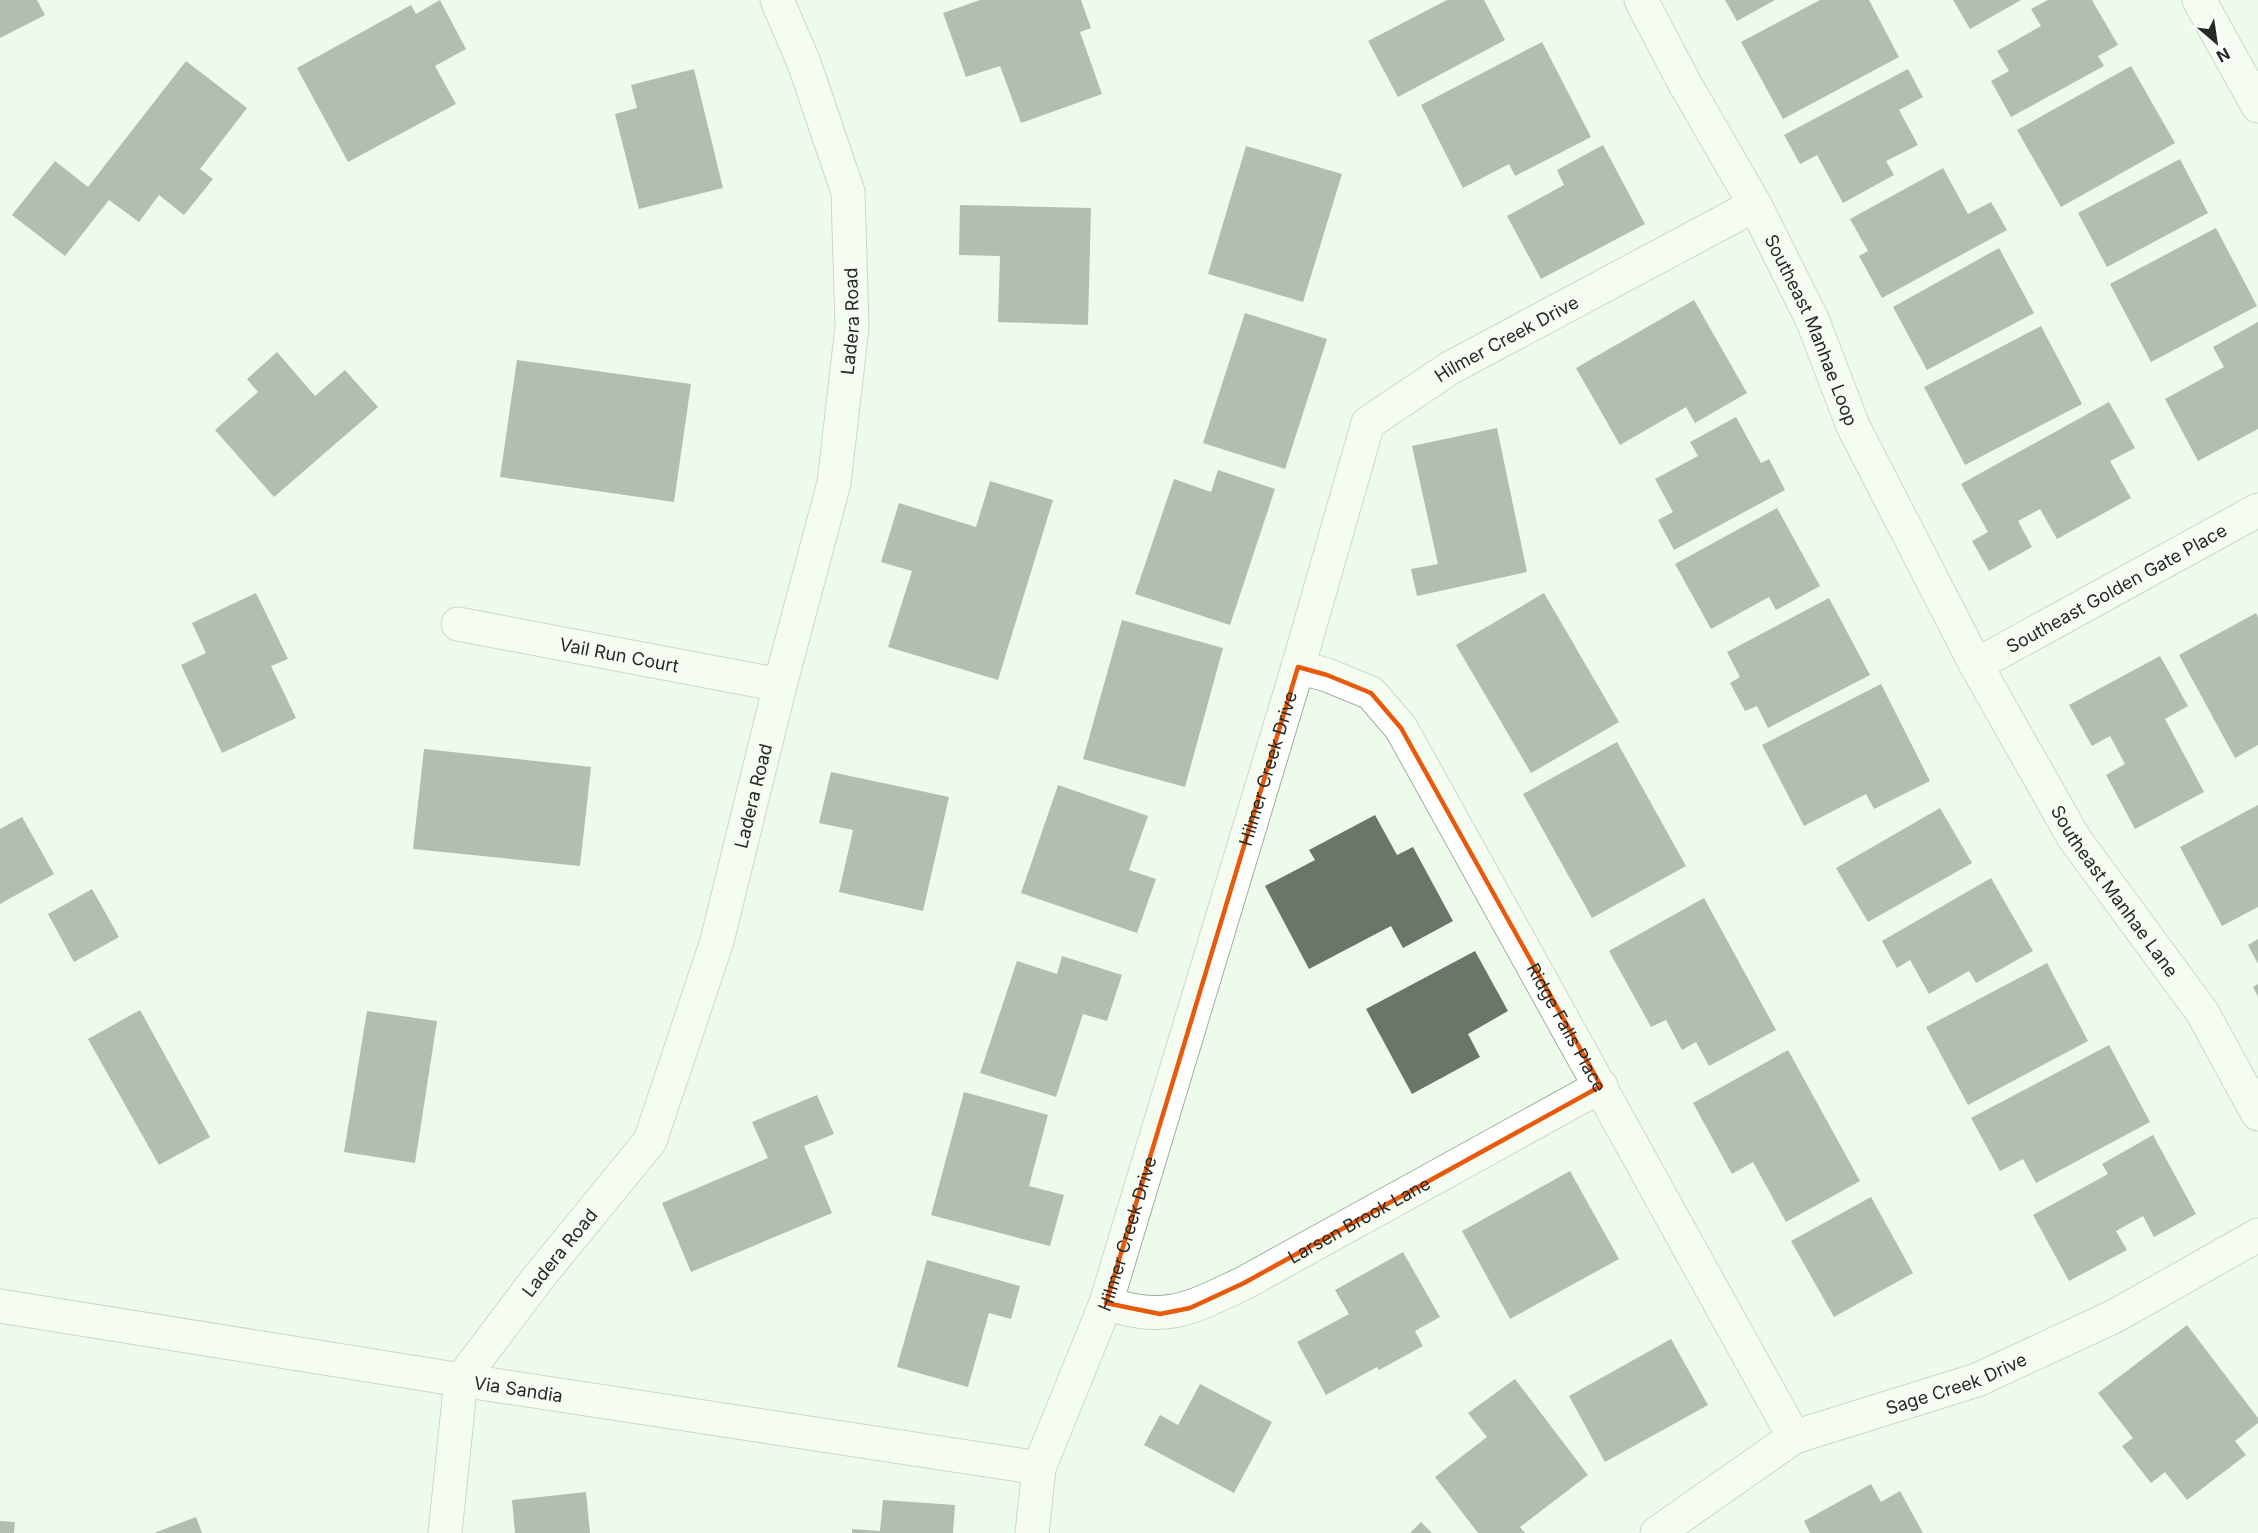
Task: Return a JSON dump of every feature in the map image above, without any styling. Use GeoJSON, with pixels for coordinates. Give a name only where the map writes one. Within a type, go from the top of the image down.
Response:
{"type":"FeatureCollection","features":[{"type":"Feature","properties":{"kind":"street","name":"Ladera Road"},"geometry":{"type":"LineString","coordinates":[[461,1380],[538,1278],[650,1141],[717,941],[780,685],[834,483],[852,327],[848,192],[804,63],[777,0]]}},
{"type":"Feature","properties":{"kind":"street","name":"Southeast Manhae Loop"},"geometry":{"type":"LineString","coordinates":[[1641,0],[1684,82],[1755,205],[1812,319],[1853,426],[1976,665]]}},
{"type":"Feature","properties":{"kind":"street"},"geometry":{"type":"LineString","coordinates":[[2199,0],[2258,106]]}},
{"type":"Feature","properties":{"kind":"street","name":"Hilmer Creek Drive"},"geometry":{"type":"LineString","coordinates":[[1032,1533],[1039,1468],[1106,1303],[1298,667],[1368,423],[1450,368],[1755,205]]}},
{"type":"Feature","properties":{"kind":"street","name":"Southeast Golden Gate Place"},"geometry":{"type":"LineString","coordinates":[[1976,665],[2258,510]]}},
{"type":"Feature","properties":{"kind":"street","name":"Vail Run Court"},"geometry":{"type":"LineString","coordinates":[[458,624],[780,685]]}},
{"type":"Feature","properties":{"kind":"street","name":"Southeast Manhae Lane"},"geometry":{"type":"LineString","coordinates":[[1976,665],[2074,838],[2202,1012],[2258,1114]]}},
{"type":"Feature","properties":{"kind":"street","name":"Ridge Falls Place"},"geometry":{"type":"LineString","coordinates":[[1298,667],[1327,675],[1371,693],[1401,728],[1794,1437]]}},
{"type":"Feature","properties":{"kind":"street","name":"Larsen Brook Lane"},"geometry":{"type":"LineString","coordinates":[[1106,1303],[1129,1312],[1160,1314],[1190,1308],[1244,1283],[1600,1086]]}},
{"type":"Feature","properties":{"kind":"street","name":"Sage Creek Drive"},"geometry":{"type":"LineString","coordinates":[[1657,1533],[1794,1437],[1977,1380],[2115,1316],[2258,1235]]}},
{"type":"Feature","properties":{"kind":"street","name":"Via Sandia"},"geometry":{"type":"LineString","coordinates":[[0,1305],[461,1380],[1039,1468]]}},
{"type":"Feature","properties":{"kind":"street"},"geometry":{"type":"LineString","coordinates":[[445,1533],[461,1380]]}},
{"type":"Feature","properties":{"kind":"highlighted area"},"geometry":{"type":"Polygon","coordinates":[[[1298,667],[1327,675],[1371,693],[1401,728],[1601,1086],[1244,1283],[1190,1308],[1160,1314],[1106,1303],[1298,667]]]}},
{"type":"Feature","properties":{"kind":"building"},"geometry":{"type":"Polygon","coordinates":[[[0,0],[37,0],[45,15],[0,38],[0,0]]]}},
{"type":"Feature","properties":{"kind":"building"},"geometry":{"type":"Polygon","coordinates":[[[440,0],[466,49],[435,66],[456,104],[348,162],[297,68],[411,5],[416,14],[440,0]]]}},
{"type":"Feature","properties":{"kind":"building"},"geometry":{"type":"Polygon","coordinates":[[[980,0],[1081,0],[1091,28],[1080,32],[1102,94],[1021,123],[1000,66],[966,77],[943,13],[980,0]]]}},
{"type":"Feature","properties":{"kind":"building"},"geometry":{"type":"Polygon","coordinates":[[[1447,0],[1484,0],[1505,40],[1398,97],[1368,41],[1447,0]]]}},
{"type":"Feature","properties":{"kind":"building"},"geometry":{"type":"Polygon","coordinates":[[[1725,0],[1775,0],[1737,21],[1725,0]]]}},
{"type":"Feature","properties":{"kind":"building"},"geometry":{"type":"Polygon","coordinates":[[[1820,0],[1869,0],[1899,57],[1783,119],[1741,42],[1820,0]]]}},
{"type":"Feature","properties":{"kind":"building"},"geometry":{"type":"Polygon","coordinates":[[[1953,0],[2021,0],[1970,29],[1953,0]]]}},
{"type":"Feature","properties":{"kind":"building"},"geometry":{"type":"Polygon","coordinates":[[[2048,0],[2092,0],[2118,45],[2098,56],[2104,66],[2011,117],[1991,81],[2009,71],[1997,51],[2041,26],[2031,9],[2048,0]]]}},
{"type":"Feature","properties":{"kind":"building"},"geometry":{"type":"Polygon","coordinates":[[[1542,42],[1591,137],[1515,176],[1509,164],[1463,188],[1421,105],[1542,42]]]}},
{"type":"Feature","properties":{"kind":"building"},"geometry":{"type":"Polygon","coordinates":[[[186,61],[247,108],[200,169],[213,179],[184,215],[159,195],[139,222],[109,200],[65,256],[12,215],[55,161],[88,187],[186,61]]]}},
{"type":"Feature","properties":{"kind":"building"},"geometry":{"type":"Polygon","coordinates":[[[2131,66],[2175,143],[2061,207],[2017,130],[2131,66]]]}},
{"type":"Feature","properties":{"kind":"building"},"geometry":{"type":"Polygon","coordinates":[[[694,69],[723,188],[639,209],[615,114],[637,108],[631,85],[694,69]]]}},
{"type":"Feature","properties":{"kind":"building"},"geometry":{"type":"Polygon","coordinates":[[[1908,69],[1923,97],[1899,110],[1918,145],[1886,161],[1894,175],[1843,203],[1817,155],[1800,164],[1784,135],[1908,69]]]}},
{"type":"Feature","properties":{"kind":"building"},"geometry":{"type":"Polygon","coordinates":[[[1603,145],[1645,224],[1541,279],[1507,216],[1564,185],[1557,170],[1603,145]]]}},
{"type":"Feature","properties":{"kind":"building"},"geometry":{"type":"Polygon","coordinates":[[[1246,146],[1342,174],[1303,302],[1208,274],[1246,146]]]}},
{"type":"Feature","properties":{"kind":"building"},"geometry":{"type":"Polygon","coordinates":[[[2180,159],[2208,213],[2107,267],[2078,213],[2180,159]]]}},
{"type":"Feature","properties":{"kind":"building"},"geometry":{"type":"Polygon","coordinates":[[[1943,168],[1968,214],[1991,202],[2007,230],[1882,298],[1859,256],[1868,251],[1850,219],[1943,168]]]}},
{"type":"Feature","properties":{"kind":"building"},"geometry":{"type":"Polygon","coordinates":[[[960,205],[1091,208],[1088,325],[998,322],[1000,256],[959,255],[960,205]]]}},
{"type":"Feature","properties":{"kind":"building"},"geometry":{"type":"Polygon","coordinates":[[[2216,228],[2257,306],[2151,362],[2110,284],[2216,228]]]}},
{"type":"Feature","properties":{"kind":"building"},"geometry":{"type":"Polygon","coordinates":[[[1999,248],[2034,313],[1927,370],[1893,307],[1999,248]]]}},
{"type":"Feature","properties":{"kind":"building"},"geometry":{"type":"Polygon","coordinates":[[[1694,300],[1747,393],[1695,423],[1686,407],[1620,445],[1576,368],[1694,300]]]}},
{"type":"Feature","properties":{"kind":"building"},"geometry":{"type":"Polygon","coordinates":[[[1245,313],[1327,339],[1285,469],[1203,443],[1245,313]]]}},
{"type":"Feature","properties":{"kind":"building"},"geometry":{"type":"Polygon","coordinates":[[[2258,322],[2258,429],[2198,461],[2165,399],[2224,367],[2213,347],[2258,322]]]}},
{"type":"Feature","properties":{"kind":"building"},"geometry":{"type":"Polygon","coordinates":[[[2041,326],[2082,404],[1965,465],[1924,387],[2041,326]]]}},
{"type":"Feature","properties":{"kind":"building"},"geometry":{"type":"Polygon","coordinates":[[[277,352],[315,396],[345,370],[378,407],[274,497],[215,430],[258,392],[247,379],[277,352]]]}},
{"type":"Feature","properties":{"kind":"building"},"geometry":{"type":"Polygon","coordinates":[[[517,360],[691,384],[674,502],[500,477],[517,360]]]}},
{"type":"Feature","properties":{"kind":"building"},"geometry":{"type":"Polygon","coordinates":[[[2109,402],[2135,448],[2110,461],[2131,498],[2057,539],[2040,509],[2018,521],[2032,547],[1989,571],[1972,541],[1988,532],[1961,484],[2109,402]]]}},
{"type":"Feature","properties":{"kind":"building"},"geometry":{"type":"Polygon","coordinates":[[[1736,417],[1761,463],[1769,459],[1785,490],[1674,550],[1658,520],[1673,512],[1655,479],[1698,456],[1690,442],[1736,417]]]}},
{"type":"Feature","properties":{"kind":"building"},"geometry":{"type":"Polygon","coordinates":[[[1497,428],[1527,572],[1417,596],[1411,569],[1438,564],[1412,446],[1497,428]]]}},
{"type":"Feature","properties":{"kind":"building"},"geometry":{"type":"Polygon","coordinates":[[[1218,470],[1275,489],[1230,625],[1135,594],[1174,479],[1211,492],[1218,470]]]}},
{"type":"Feature","properties":{"kind":"building"},"geometry":{"type":"Polygon","coordinates":[[[990,481],[1053,500],[998,680],[888,647],[912,571],[881,562],[899,503],[976,527],[990,481]]]}},
{"type":"Feature","properties":{"kind":"building"},"geometry":{"type":"Polygon","coordinates":[[[1777,508],[1820,586],[1776,610],[1769,597],[1711,629],[1675,564],[1777,508]]]}},
{"type":"Feature","properties":{"kind":"building"},"geometry":{"type":"Polygon","coordinates":[[[256,593],[288,659],[271,666],[296,718],[222,753],[181,665],[206,653],[192,623],[256,593]]]}},
{"type":"Feature","properties":{"kind":"building"},"geometry":{"type":"Polygon","coordinates":[[[1544,593],[1619,722],[1531,773],[1456,645],[1544,593]]]}},
{"type":"Feature","properties":{"kind":"building"},"geometry":{"type":"Polygon","coordinates":[[[1829,598],[1870,675],[1768,728],[1757,706],[1745,711],[1730,683],[1740,677],[1727,652],[1829,598]]]}},
{"type":"Feature","properties":{"kind":"building"},"geometry":{"type":"Polygon","coordinates":[[[2256,613],[2258,617],[2258,745],[2235,758],[2179,655],[2256,613]]]}},
{"type":"Feature","properties":{"kind":"building"},"geometry":{"type":"Polygon","coordinates":[[[1122,620],[1223,648],[1185,787],[1083,759],[1122,620]]]}},
{"type":"Feature","properties":{"kind":"building"},"geometry":{"type":"Polygon","coordinates":[[[2160,656],[2188,706],[2165,719],[2204,792],[2135,829],[2106,775],[2125,764],[2110,736],[2092,746],[2069,705],[2160,656]]]}},
{"type":"Feature","properties":{"kind":"building"},"geometry":{"type":"Polygon","coordinates":[[[1881,684],[1930,781],[1874,809],[1866,794],[1804,826],[1762,745],[1881,684]]]}},
{"type":"Feature","properties":{"kind":"building"},"geometry":{"type":"Polygon","coordinates":[[[1617,742],[1686,866],[1592,918],[1523,794],[1617,742]]]}},
{"type":"Feature","properties":{"kind":"building"},"geometry":{"type":"Polygon","coordinates":[[[424,749],[591,767],[580,866],[413,849],[424,749]]]}},
{"type":"Feature","properties":{"kind":"building"},"geometry":{"type":"Polygon","coordinates":[[[831,772],[949,797],[923,911],[839,892],[853,830],[819,823],[831,772]]]}},
{"type":"Feature","properties":{"kind":"building"},"geometry":{"type":"Polygon","coordinates":[[[1058,785],[1148,816],[1129,870],[1156,879],[1137,933],[1021,893],[1058,785]]]}},
{"type":"Feature","properties":{"kind":"building"},"geometry":{"type":"Polygon","coordinates":[[[2258,805],[2258,907],[2222,926],[2180,847],[2258,805]]]}},
{"type":"Feature","properties":{"kind":"building"},"geometry":{"type":"Polygon","coordinates":[[[1940,808],[1972,863],[1868,922],[1836,868],[1940,808]]]}},
{"type":"Feature","properties":{"kind":"building"},"geometry":{"type":"Polygon","coordinates":[[[1375,815],[1397,855],[1413,847],[1453,921],[1403,948],[1391,926],[1309,969],[1265,886],[1315,860],[1309,850],[1375,815]]]}},
{"type":"Feature","properties":{"kind":"building"},"geometry":{"type":"Polygon","coordinates":[[[22,817],[54,874],[0,904],[0,829],[22,817]]]}},
{"type":"Feature","properties":{"kind":"building"},"geometry":{"type":"Polygon","coordinates":[[[1991,878],[2033,951],[1976,983],[1969,971],[1929,994],[1910,960],[1897,968],[1882,941],[1991,878]]]}},
{"type":"Feature","properties":{"kind":"building"},"geometry":{"type":"Polygon","coordinates":[[[92,889],[119,937],[74,962],[48,914],[92,889]]]}},
{"type":"Feature","properties":{"kind":"building"},"geometry":{"type":"Polygon","coordinates":[[[1704,898],[1776,1030],[1709,1066],[1696,1042],[1682,1050],[1666,1020],[1651,1027],[1609,951],[1704,898]]]}},
{"type":"Feature","properties":{"kind":"building"},"geometry":{"type":"Polygon","coordinates":[[[2258,939],[2258,964],[2248,945],[2258,939]]]}},
{"type":"Feature","properties":{"kind":"building"},"geometry":{"type":"Polygon","coordinates":[[[1475,951],[1508,1011],[1468,1034],[1480,1057],[1412,1094],[1366,1009],[1475,951]]]}},
{"type":"Feature","properties":{"kind":"building"},"geometry":{"type":"Polygon","coordinates":[[[1062,956],[1122,975],[1107,1021],[1083,1014],[1056,1097],[980,1073],[1017,961],[1057,974],[1062,956]]]}},
{"type":"Feature","properties":{"kind":"building"},"geometry":{"type":"Polygon","coordinates":[[[2047,963],[2088,1041],[1968,1105],[1926,1027],[2047,963]]]}},
{"type":"Feature","properties":{"kind":"building"},"geometry":{"type":"Polygon","coordinates":[[[2258,984],[2258,997],[2253,987],[2258,984]]]}},
{"type":"Feature","properties":{"kind":"building"},"geometry":{"type":"Polygon","coordinates":[[[140,1010],[210,1137],[159,1165],[88,1039],[140,1010]]]}},
{"type":"Feature","properties":{"kind":"building"},"geometry":{"type":"Polygon","coordinates":[[[367,1011],[437,1021],[415,1163],[344,1152],[367,1011]]]}},
{"type":"Feature","properties":{"kind":"building"},"geometry":{"type":"Polygon","coordinates":[[[2109,1045],[2150,1122],[2036,1183],[2023,1159],[2000,1171],[1971,1118],[2109,1045]]]}},
{"type":"Feature","properties":{"kind":"building"},"geometry":{"type":"Polygon","coordinates":[[[1788,1050],[1860,1181],[1786,1222],[1753,1162],[1732,1174],[1693,1103],[1788,1050]]]}},
{"type":"Feature","properties":{"kind":"building"},"geometry":{"type":"Polygon","coordinates":[[[964,1092],[1048,1115],[1029,1186],[1064,1195],[1050,1246],[931,1215],[964,1092]]]}},
{"type":"Feature","properties":{"kind":"building"},"geometry":{"type":"Polygon","coordinates":[[[817,1095],[834,1134],[804,1146],[832,1213],[691,1272],[662,1203],[768,1158],[752,1122],[817,1095]]]}},
{"type":"Feature","properties":{"kind":"building"},"geometry":{"type":"Polygon","coordinates":[[[2153,1135],[2196,1214],[2154,1237],[2143,1216],[2116,1231],[2127,1250],[2069,1281],[2033,1215],[2108,1174],[2102,1164],[2153,1135]]]}},
{"type":"Feature","properties":{"kind":"building"},"geometry":{"type":"Polygon","coordinates":[[[1570,1171],[1619,1259],[1510,1319],[1462,1231],[1570,1171]]]}},
{"type":"Feature","properties":{"kind":"building"},"geometry":{"type":"Polygon","coordinates":[[[1871,1197],[1913,1273],[1834,1317],[1791,1241],[1871,1197]]]}},
{"type":"Feature","properties":{"kind":"building"},"geometry":{"type":"Polygon","coordinates":[[[1403,1252],[1440,1317],[1415,1331],[1423,1346],[1379,1370],[1377,1367],[1326,1395],[1297,1342],[1349,1314],[1335,1290],[1403,1252]]]}},
{"type":"Feature","properties":{"kind":"building"},"geometry":{"type":"Polygon","coordinates":[[[927,1260],[1020,1286],[1011,1319],[989,1313],[968,1387],[897,1367],[927,1260]]]}},
{"type":"Feature","properties":{"kind":"building"},"geometry":{"type":"Polygon","coordinates":[[[2187,1325],[2258,1418],[2258,1423],[2235,1441],[2246,1455],[2187,1500],[2165,1472],[2151,1483],[2122,1446],[2133,1438],[2098,1393],[2187,1325]]]}},
{"type":"Feature","properties":{"kind":"building"},"geometry":{"type":"Polygon","coordinates":[[[1671,1339],[1708,1405],[1605,1462],[1569,1396],[1671,1339]]]}},
{"type":"Feature","properties":{"kind":"building"},"geometry":{"type":"Polygon","coordinates":[[[1515,1379],[1588,1475],[1520,1527],[1525,1533],[1478,1533],[1435,1477],[1487,1437],[1468,1413],[1515,1379]]]}},
{"type":"Feature","properties":{"kind":"building"},"geometry":{"type":"Polygon","coordinates":[[[1200,1384],[1272,1422],[1234,1493],[1144,1445],[1160,1415],[1178,1425],[1200,1384]]]}},
{"type":"Feature","properties":{"kind":"building"},"geometry":{"type":"Polygon","coordinates":[[[1871,1484],[1881,1502],[1900,1491],[1923,1533],[1810,1533],[1804,1521],[1871,1484]]]}},
{"type":"Feature","properties":{"kind":"building"},"geometry":{"type":"Polygon","coordinates":[[[586,1492],[590,1533],[515,1533],[512,1500],[586,1492]]]}},
{"type":"Feature","properties":{"kind":"building"},"geometry":{"type":"Polygon","coordinates":[[[883,1500],[955,1505],[953,1533],[852,1533],[852,1529],[880,1531],[883,1500]]]}},
{"type":"Feature","properties":{"kind":"building"},"geometry":{"type":"Polygon","coordinates":[[[196,1517],[202,1533],[154,1533],[196,1517]]]}},
{"type":"Feature","properties":{"kind":"building"},"geometry":{"type":"Polygon","coordinates":[[[0,1521],[15,1522],[14,1533],[0,1533],[0,1521]]]}},
{"type":"Feature","properties":{"kind":"building"},"geometry":{"type":"Polygon","coordinates":[[[1421,1522],[1432,1533],[1410,1533],[1421,1522]]]}}]}
